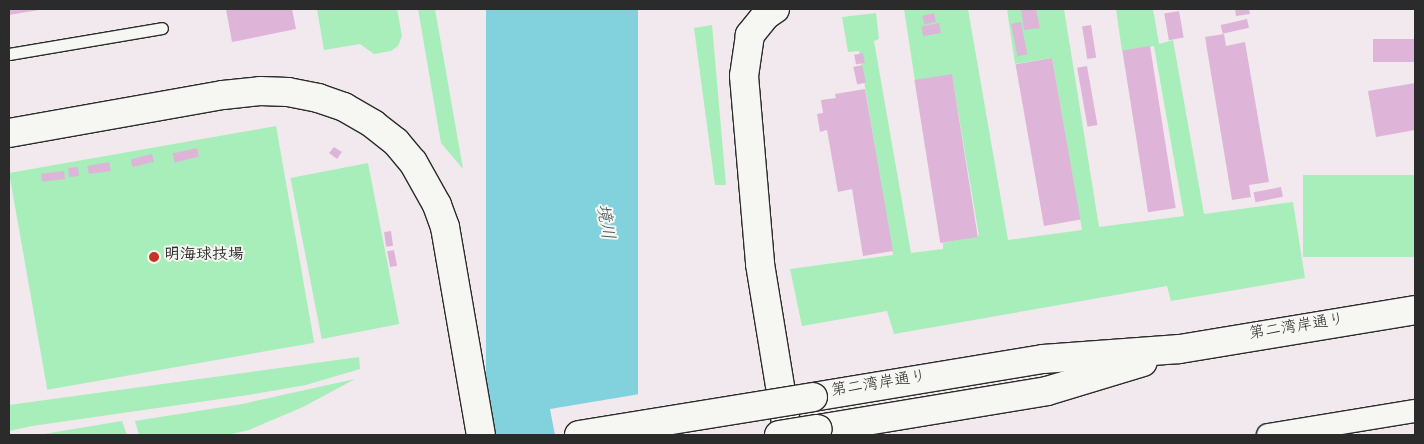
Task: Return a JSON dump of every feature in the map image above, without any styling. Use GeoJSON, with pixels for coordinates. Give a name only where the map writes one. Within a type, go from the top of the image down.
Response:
{"type":"FeatureCollection","features":[{"type":"Feature","properties":{"kind":"street"},"geometry":{"type":"LineString","coordinates":[[760,14],[750,35],[744,76],[760,264],[788,435]]}},
{"type":"Feature","properties":{"kind":"street"},"geometry":{"type":"LineString","coordinates":[[9,133],[223,95],[260,91],[288,92],[318,98],[344,107],[373,124],[396,142],[413,162],[437,204],[445,227],[481,435]]}},
{"type":"Feature","properties":{"kind":"street","name":"第二湾岸通り"},"geometry":{"type":"LineString","coordinates":[[579,435],[1043,359],[1180,349],[1415,310]]}},
{"type":"Feature","properties":{"kind":"street","name":"第二湾岸通り"},"geometry":{"type":"LineString","coordinates":[[778,435],[1047,391],[1180,349]]}},
{"type":"Feature","properties":{"kind":"street"},"geometry":{"type":"LineString","coordinates":[[1268,435],[1376,427],[1415,411]]}},
{"type":"Feature","properties":{"kind":"lane"},"geometry":{"type":"LineString","coordinates":[[9,54],[162,28]]}},
{"type":"Feature","properties":{"kind":"green space"},"geometry":{"type":"Polygon","coordinates":[[[317,9],[397,9],[402,36],[398,46],[391,51],[374,54],[360,44],[324,50],[317,9]]]}},
{"type":"Feature","properties":{"kind":"green space"},"geometry":{"type":"Polygon","coordinates":[[[418,9],[435,9],[463,169],[441,143],[418,9]]]}},
{"type":"Feature","properties":{"kind":"green space"},"geometry":{"type":"Polygon","coordinates":[[[904,9],[968,9],[1008,240],[1082,230],[1052,58],[1015,64],[1007,9],[1064,9],[1099,227],[1184,216],[1154,46],[1122,51],[1116,9],[1153,9],[1159,44],[1173,40],[1204,214],[1293,202],[1305,278],[1171,301],[1167,286],[894,334],[887,311],[802,326],[790,269],[893,255],[859,51],[848,52],[842,17],[876,13],[879,39],[874,41],[911,253],[943,249],[943,243],[979,236],[952,75],[915,81],[904,9]]]}},
{"type":"Feature","properties":{"kind":"green space"},"geometry":{"type":"Polygon","coordinates":[[[712,25],[726,185],[715,185],[694,28],[712,25]]]}},
{"type":"Feature","properties":{"kind":"green space","name":"明海球技場"},"geometry":{"type":"Polygon","coordinates":[[[276,126],[314,343],[47,390],[9,173],[276,126]]]}},
{"type":"Feature","properties":{"kind":"green space"},"geometry":{"type":"Polygon","coordinates":[[[368,163],[399,324],[322,339],[290,178],[368,163]]]}},
{"type":"Feature","properties":{"kind":"green space"},"geometry":{"type":"Polygon","coordinates":[[[1303,175],[1415,175],[1415,257],[1303,257],[1303,175]]]}},
{"type":"Feature","properties":{"kind":"green space"},"geometry":{"type":"Polygon","coordinates":[[[359,357],[360,369],[306,385],[9,431],[9,405],[359,357]]]}},
{"type":"Feature","properties":{"kind":"green space"},"geometry":{"type":"Polygon","coordinates":[[[355,379],[303,407],[249,430],[228,435],[139,435],[135,421],[242,404],[355,379]]]}},
{"type":"Feature","properties":{"kind":"green space"},"geometry":{"type":"Polygon","coordinates":[[[122,421],[127,435],[38,435],[122,421]]]}},
{"type":"Feature","properties":{"kind":"water","name":"境川"},"geometry":{"type":"Polygon","coordinates":[[[486,9],[638,9],[638,435],[486,435],[486,9]]]}},
{"type":"Feature","properties":{"kind":"pier"},"geometry":{"type":"Polygon","coordinates":[[[706,383],[715,435],[555,435],[550,409],[706,383]]]}},
{"type":"Feature","properties":{"kind":"building"},"geometry":{"type":"Polygon","coordinates":[[[9,9],[39,9],[39,10],[9,15],[9,9]]]}},
{"type":"Feature","properties":{"kind":"building"},"geometry":{"type":"Polygon","coordinates":[[[226,9],[292,9],[296,29],[232,42],[226,9]]]}},
{"type":"Feature","properties":{"kind":"building"},"geometry":{"type":"Polygon","coordinates":[[[1021,9],[1036,9],[1040,28],[1024,30],[1021,9]]]}},
{"type":"Feature","properties":{"kind":"building"},"geometry":{"type":"Polygon","coordinates":[[[1235,9],[1249,9],[1250,14],[1236,16],[1235,9]]]}},
{"type":"Feature","properties":{"kind":"building"},"geometry":{"type":"Polygon","coordinates":[[[1179,11],[1184,38],[1169,40],[1164,14],[1179,11]]]}},
{"type":"Feature","properties":{"kind":"building"},"geometry":{"type":"Polygon","coordinates":[[[934,13],[936,22],[924,24],[922,16],[934,13]]]}},
{"type":"Feature","properties":{"kind":"building"},"geometry":{"type":"Polygon","coordinates":[[[1247,19],[1249,28],[1223,34],[1221,25],[1247,19]]]}},
{"type":"Feature","properties":{"kind":"building"},"geometry":{"type":"Polygon","coordinates":[[[1021,22],[1027,54],[1017,56],[1011,24],[1021,22]]]}},
{"type":"Feature","properties":{"kind":"building"},"geometry":{"type":"Polygon","coordinates":[[[939,23],[941,33],[923,36],[921,26],[939,23]]]}},
{"type":"Feature","properties":{"kind":"building"},"geometry":{"type":"Polygon","coordinates":[[[1091,25],[1096,58],[1087,59],[1082,26],[1091,25]]]}},
{"type":"Feature","properties":{"kind":"building"},"geometry":{"type":"Polygon","coordinates":[[[1224,34],[1226,46],[1245,42],[1269,182],[1249,185],[1251,197],[1232,200],[1205,37],[1224,34]]]}},
{"type":"Feature","properties":{"kind":"building"},"geometry":{"type":"Polygon","coordinates":[[[1373,39],[1415,39],[1415,62],[1373,62],[1373,39]]]}},
{"type":"Feature","properties":{"kind":"building"},"geometry":{"type":"Polygon","coordinates":[[[1150,46],[1176,208],[1148,212],[1122,50],[1150,46]]]}},
{"type":"Feature","properties":{"kind":"building"},"geometry":{"type":"Polygon","coordinates":[[[863,53],[865,63],[856,65],[854,55],[863,53]]]}},
{"type":"Feature","properties":{"kind":"building"},"geometry":{"type":"Polygon","coordinates":[[[1052,58],[1080,220],[1044,226],[1016,64],[1052,58]]]}},
{"type":"Feature","properties":{"kind":"building"},"geometry":{"type":"Polygon","coordinates":[[[862,65],[866,83],[857,85],[853,67],[862,65]]]}},
{"type":"Feature","properties":{"kind":"building"},"geometry":{"type":"Polygon","coordinates":[[[1087,66],[1097,125],[1088,127],[1077,68],[1087,66]]]}},
{"type":"Feature","properties":{"kind":"building"},"geometry":{"type":"Polygon","coordinates":[[[952,74],[978,237],[940,243],[914,80],[952,74]]]}},
{"type":"Feature","properties":{"kind":"building"},"geometry":{"type":"Polygon","coordinates":[[[1415,83],[1415,130],[1376,137],[1368,91],[1415,83]]]}},
{"type":"Feature","properties":{"kind":"building"},"geometry":{"type":"Polygon","coordinates":[[[865,89],[893,251],[863,256],[852,189],[838,192],[827,130],[820,132],[817,114],[823,113],[821,100],[836,98],[835,94],[865,89]]]}},
{"type":"Feature","properties":{"kind":"building"},"geometry":{"type":"Polygon","coordinates":[[[334,147],[342,152],[337,159],[329,153],[334,147]]]}},
{"type":"Feature","properties":{"kind":"building"},"geometry":{"type":"Polygon","coordinates":[[[197,148],[199,157],[175,162],[173,154],[197,148]]]}},
{"type":"Feature","properties":{"kind":"building"},"geometry":{"type":"Polygon","coordinates":[[[152,154],[154,162],[133,167],[131,159],[152,154]]]}},
{"type":"Feature","properties":{"kind":"building"},"geometry":{"type":"Polygon","coordinates":[[[109,162],[111,171],[89,174],[87,166],[109,162]]]}},
{"type":"Feature","properties":{"kind":"building"},"geometry":{"type":"Polygon","coordinates":[[[78,167],[79,176],[69,177],[68,168],[78,167]]]}},
{"type":"Feature","properties":{"kind":"building"},"geometry":{"type":"Polygon","coordinates":[[[64,171],[65,179],[42,182],[41,174],[64,171]]]}},
{"type":"Feature","properties":{"kind":"building"},"geometry":{"type":"Polygon","coordinates":[[[1281,187],[1283,197],[1255,202],[1254,192],[1281,187]]]}},
{"type":"Feature","properties":{"kind":"building"},"geometry":{"type":"Polygon","coordinates":[[[391,231],[393,246],[386,247],[384,232],[391,231]]]}},
{"type":"Feature","properties":{"kind":"building"},"geometry":{"type":"Polygon","coordinates":[[[394,250],[397,266],[390,267],[387,251],[394,250]]]}},
{"type":"Feature","properties":{"kind":"place","name":"明海球技場"},"geometry":{"type":"Point","coordinates":[154,257]}}]}
